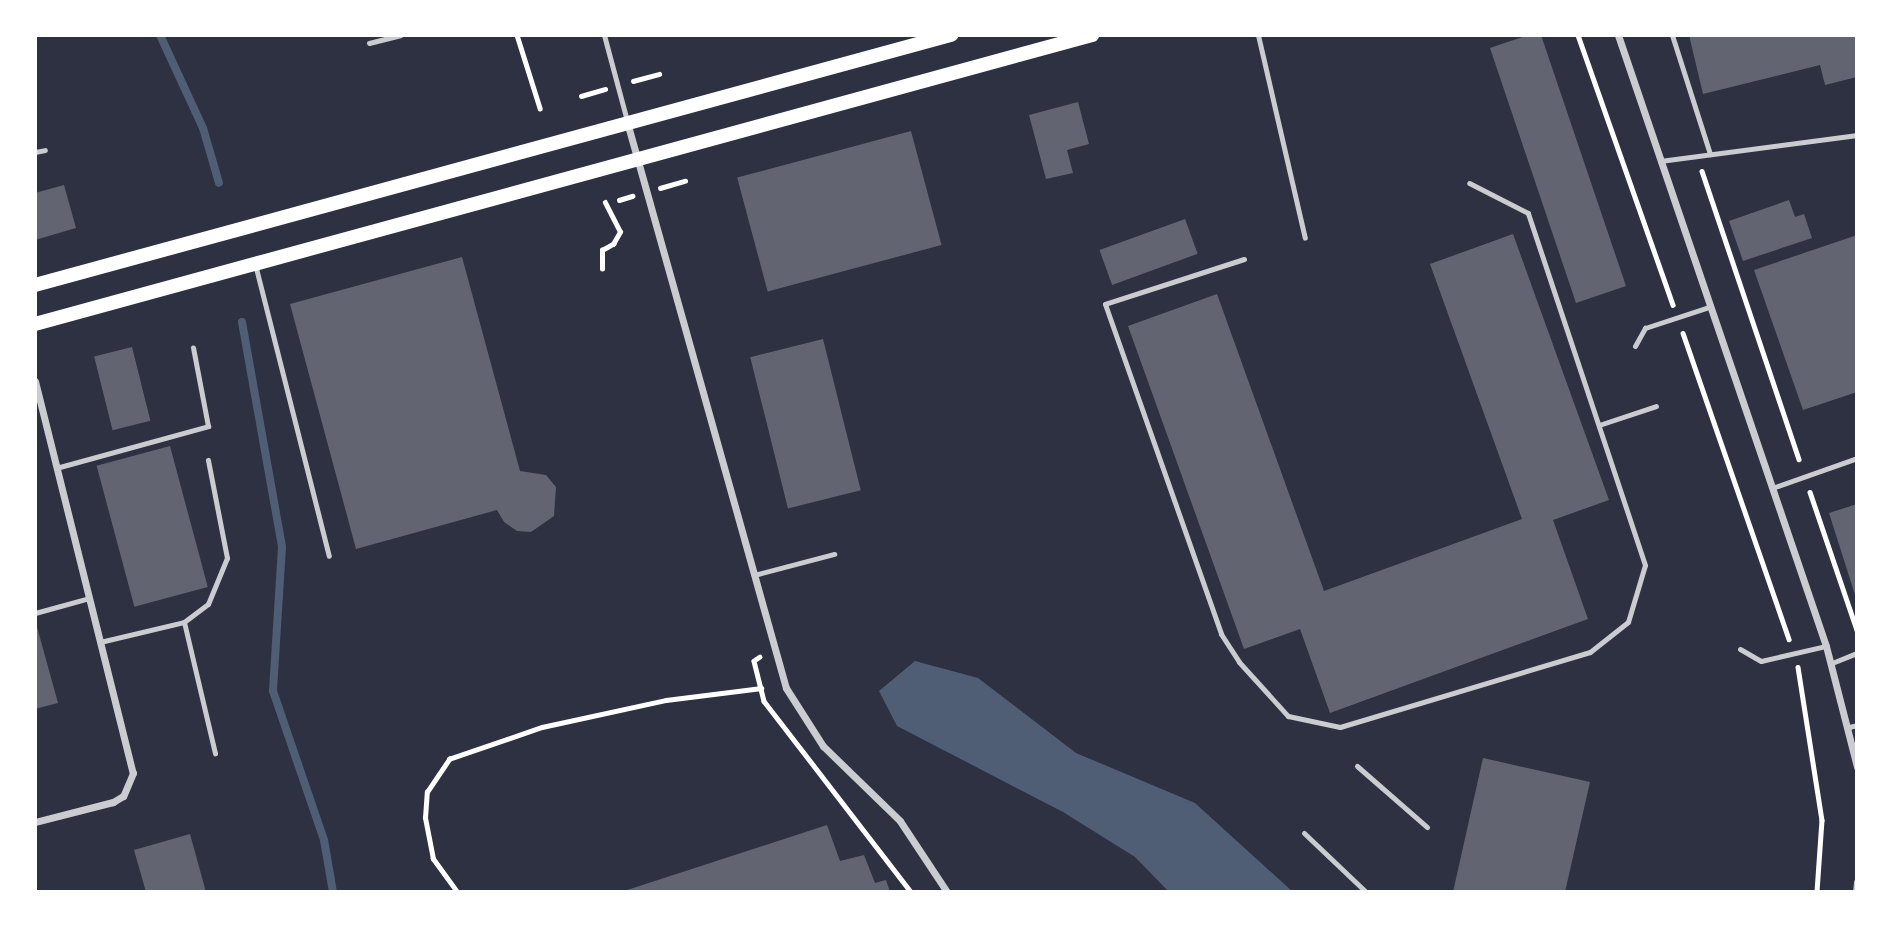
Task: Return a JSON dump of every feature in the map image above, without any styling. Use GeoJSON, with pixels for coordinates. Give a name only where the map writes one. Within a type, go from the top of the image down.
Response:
{"type":"FeatureCollection","features":[{"type":"Feature","properties":{"kind":"main road"},"geometry":{"type":"LineString","coordinates":[[35,285],[627,121],[951,35]]}},
{"type":"Feature","properties":{"kind":"main road"},"geometry":{"type":"LineString","coordinates":[[35,324],[637,156],[1092,35]]}},
{"type":"Feature","properties":{"kind":"street"},"geometry":{"type":"LineString","coordinates":[[1618,35],[1853,726],[1857,767]]}},
{"type":"Feature","properties":{"kind":"street"},"geometry":{"type":"LineString","coordinates":[[627,121],[786,688],[823,746],[900,821],[947,892]]}},
{"type":"Feature","properties":{"kind":"street"},"geometry":{"type":"LineString","coordinates":[[35,381],[132,761],[130,785],[113,802],[35,822]]}},
{"type":"Feature","properties":{"kind":"street"},"geometry":{"type":"LineString","coordinates":[[1856,892],[1857,882]]}},
{"type":"Feature","properties":{"kind":"lane"},"geometry":{"type":"LineString","coordinates":[[369,43],[400,35]]}},
{"type":"Feature","properties":{"kind":"lane"},"geometry":{"type":"LineString","coordinates":[[604,35],[627,121]]}},
{"type":"Feature","properties":{"kind":"lane"},"geometry":{"type":"LineString","coordinates":[[1258,35],[1305,238]]}},
{"type":"Feature","properties":{"kind":"lane"},"geometry":{"type":"LineString","coordinates":[[1672,35],[1710,154]]}},
{"type":"Feature","properties":{"kind":"lane"},"geometry":{"type":"LineString","coordinates":[[1660,161],[1857,135]]}},
{"type":"Feature","properties":{"kind":"lane"},"geometry":{"type":"LineString","coordinates":[[35,152],[45,150]]}},
{"type":"Feature","properties":{"kind":"lane"},"geometry":{"type":"LineString","coordinates":[[1244,258],[1105,304],[1221,634],[1239,662],[1288,716],[1340,727],[1590,652],[1628,622],[1645,565],[1528,213],[1469,183]]}},
{"type":"Feature","properties":{"kind":"lane"},"geometry":{"type":"LineString","coordinates":[[254,261],[329,556]]}},
{"type":"Feature","properties":{"kind":"lane"},"geometry":{"type":"LineString","coordinates":[[1635,346],[1645,328],[1709,307]]}},
{"type":"Feature","properties":{"kind":"lane"},"geometry":{"type":"LineString","coordinates":[[56,468],[208,426],[193,347]]}},
{"type":"Feature","properties":{"kind":"lane"},"geometry":{"type":"LineString","coordinates":[[1599,425],[1656,405]]}},
{"type":"Feature","properties":{"kind":"lane"},"geometry":{"type":"LineString","coordinates":[[1772,488],[1857,458]]}},
{"type":"Feature","properties":{"kind":"lane"},"geometry":{"type":"LineString","coordinates":[[100,642],[184,622],[208,604],[226,558],[208,460]]}},
{"type":"Feature","properties":{"kind":"lane"},"geometry":{"type":"LineString","coordinates":[[754,575],[834,554]]}},
{"type":"Feature","properties":{"kind":"lane"},"geometry":{"type":"LineString","coordinates":[[35,613],[89,598]]}},
{"type":"Feature","properties":{"kind":"lane"},"geometry":{"type":"LineString","coordinates":[[184,622],[215,753]]}},
{"type":"Feature","properties":{"kind":"lane"},"geometry":{"type":"LineString","coordinates":[[1741,649],[1761,661],[1795,656],[1826,646]]}},
{"type":"Feature","properties":{"kind":"lane"},"geometry":{"type":"LineString","coordinates":[[1832,663],[1857,653]]}},
{"type":"Feature","properties":{"kind":"lane"},"geometry":{"type":"LineString","coordinates":[[1356,766],[1426,827]]}},
{"type":"Feature","properties":{"kind":"lane"},"geometry":{"type":"LineString","coordinates":[[1304,833],[1366,892]]}},
{"type":"Feature","properties":{"kind":"path"},"geometry":{"type":"LineString","coordinates":[[517,35],[540,108]]}},
{"type":"Feature","properties":{"kind":"path"},"geometry":{"type":"LineString","coordinates":[[1578,35],[1795,656],[1822,820],[1816,892]]}},
{"type":"Feature","properties":{"kind":"path"},"geometry":{"type":"LineString","coordinates":[[1697,156],[1799,459]]}},
{"type":"Feature","properties":{"kind":"path"},"geometry":{"type":"LineString","coordinates":[[603,269],[602,250],[613,244],[620,232],[605,203]]}},
{"type":"Feature","properties":{"kind":"path"},"geometry":{"type":"LineString","coordinates":[[1810,492],[1857,630]]}},
{"type":"Feature","properties":{"kind":"path"},"geometry":{"type":"LineString","coordinates":[[457,892],[433,859],[425,818],[427,792],[449,759],[542,727],[666,700],[761,688]]}},
{"type":"Feature","properties":{"kind":"water"},"geometry":{"type":"Polygon","coordinates":[[[915,661],[978,678],[1076,753],[1195,803],[1293,892],[1169,892],[1135,857],[1063,812],[897,726],[879,691],[915,661]]]}},
{"type":"Feature","properties":{"kind":"building"},"geometry":{"type":"Polygon","coordinates":[[[1528,35],[1541,35],[1626,286],[1576,303],[1490,48],[1528,35]]]}},
{"type":"Feature","properties":{"kind":"building"},"geometry":{"type":"Polygon","coordinates":[[[1689,35],[1857,35],[1857,77],[1825,85],[1820,65],[1703,94],[1689,35]]]}},
{"type":"Feature","properties":{"kind":"building"},"geometry":{"type":"Polygon","coordinates":[[[1078,102],[1089,144],[1067,150],[1073,173],[1046,179],[1029,115],[1078,102]]]}},
{"type":"Feature","properties":{"kind":"building"},"geometry":{"type":"Polygon","coordinates":[[[911,131],[942,245],[768,292],[737,178],[911,131]]]}},
{"type":"Feature","properties":{"kind":"building"},"geometry":{"type":"Polygon","coordinates":[[[64,185],[76,228],[35,240],[35,193],[64,185]]]}},
{"type":"Feature","properties":{"kind":"building"},"geometry":{"type":"Polygon","coordinates":[[[1789,200],[1795,217],[1804,214],[1812,238],[1743,261],[1729,221],[1789,200]]]}},
{"type":"Feature","properties":{"kind":"building"},"geometry":{"type":"Polygon","coordinates":[[[1185,219],[1198,254],[1112,285],[1099,250],[1185,219]]]}},
{"type":"Feature","properties":{"kind":"building"},"geometry":{"type":"Polygon","coordinates":[[[1513,234],[1609,500],[1553,520],[1588,619],[1330,713],[1300,629],[1244,649],[1128,326],[1217,294],[1324,591],[1522,519],[1430,264],[1513,234]]]}},
{"type":"Feature","properties":{"kind":"building"},"geometry":{"type":"Polygon","coordinates":[[[1857,235],[1857,392],[1803,410],[1754,270],[1857,235]]]}},
{"type":"Feature","properties":{"kind":"building"},"geometry":{"type":"Polygon","coordinates":[[[462,257],[520,471],[546,475],[556,487],[554,516],[531,532],[517,531],[504,522],[497,510],[356,549],[290,304],[462,257]]]}},
{"type":"Feature","properties":{"kind":"building"},"geometry":{"type":"Polygon","coordinates":[[[823,339],[861,490],[788,509],[750,357],[823,339]]]}},
{"type":"Feature","properties":{"kind":"building"},"geometry":{"type":"Polygon","coordinates":[[[132,347],[150,421],[113,430],[94,356],[132,347]]]}},
{"type":"Feature","properties":{"kind":"building"},"geometry":{"type":"Polygon","coordinates":[[[170,446],[208,587],[134,607],[97,466],[170,446]]]}},
{"type":"Feature","properties":{"kind":"building"},"geometry":{"type":"Polygon","coordinates":[[[1857,504],[1857,598],[1856,598],[1829,513],[1857,504]]]}},
{"type":"Feature","properties":{"kind":"building"},"geometry":{"type":"Polygon","coordinates":[[[37,627],[58,703],[35,709],[35,628],[37,627]]]}},
{"type":"Feature","properties":{"kind":"building"},"geometry":{"type":"Polygon","coordinates":[[[1483,758],[1590,782],[1565,892],[1453,892],[1483,758]]]}},
{"type":"Feature","properties":{"kind":"building"},"geometry":{"type":"Polygon","coordinates":[[[827,825],[840,861],[864,855],[875,883],[886,880],[890,892],[621,892],[827,825]]]}},
{"type":"Feature","properties":{"kind":"building"},"geometry":{"type":"Polygon","coordinates":[[[190,834],[206,892],[146,892],[134,850],[190,834]]]}},
{"type":"Feature","properties":{"kind":"waterway"},"geometry":{"type":"LineString","coordinates":[[160,35],[203,128],[219,183]]}},
{"type":"Feature","properties":{"kind":"waterway"},"geometry":{"type":"LineString","coordinates":[[242,322],[282,547],[273,691],[324,840],[333,892]]}}]}
